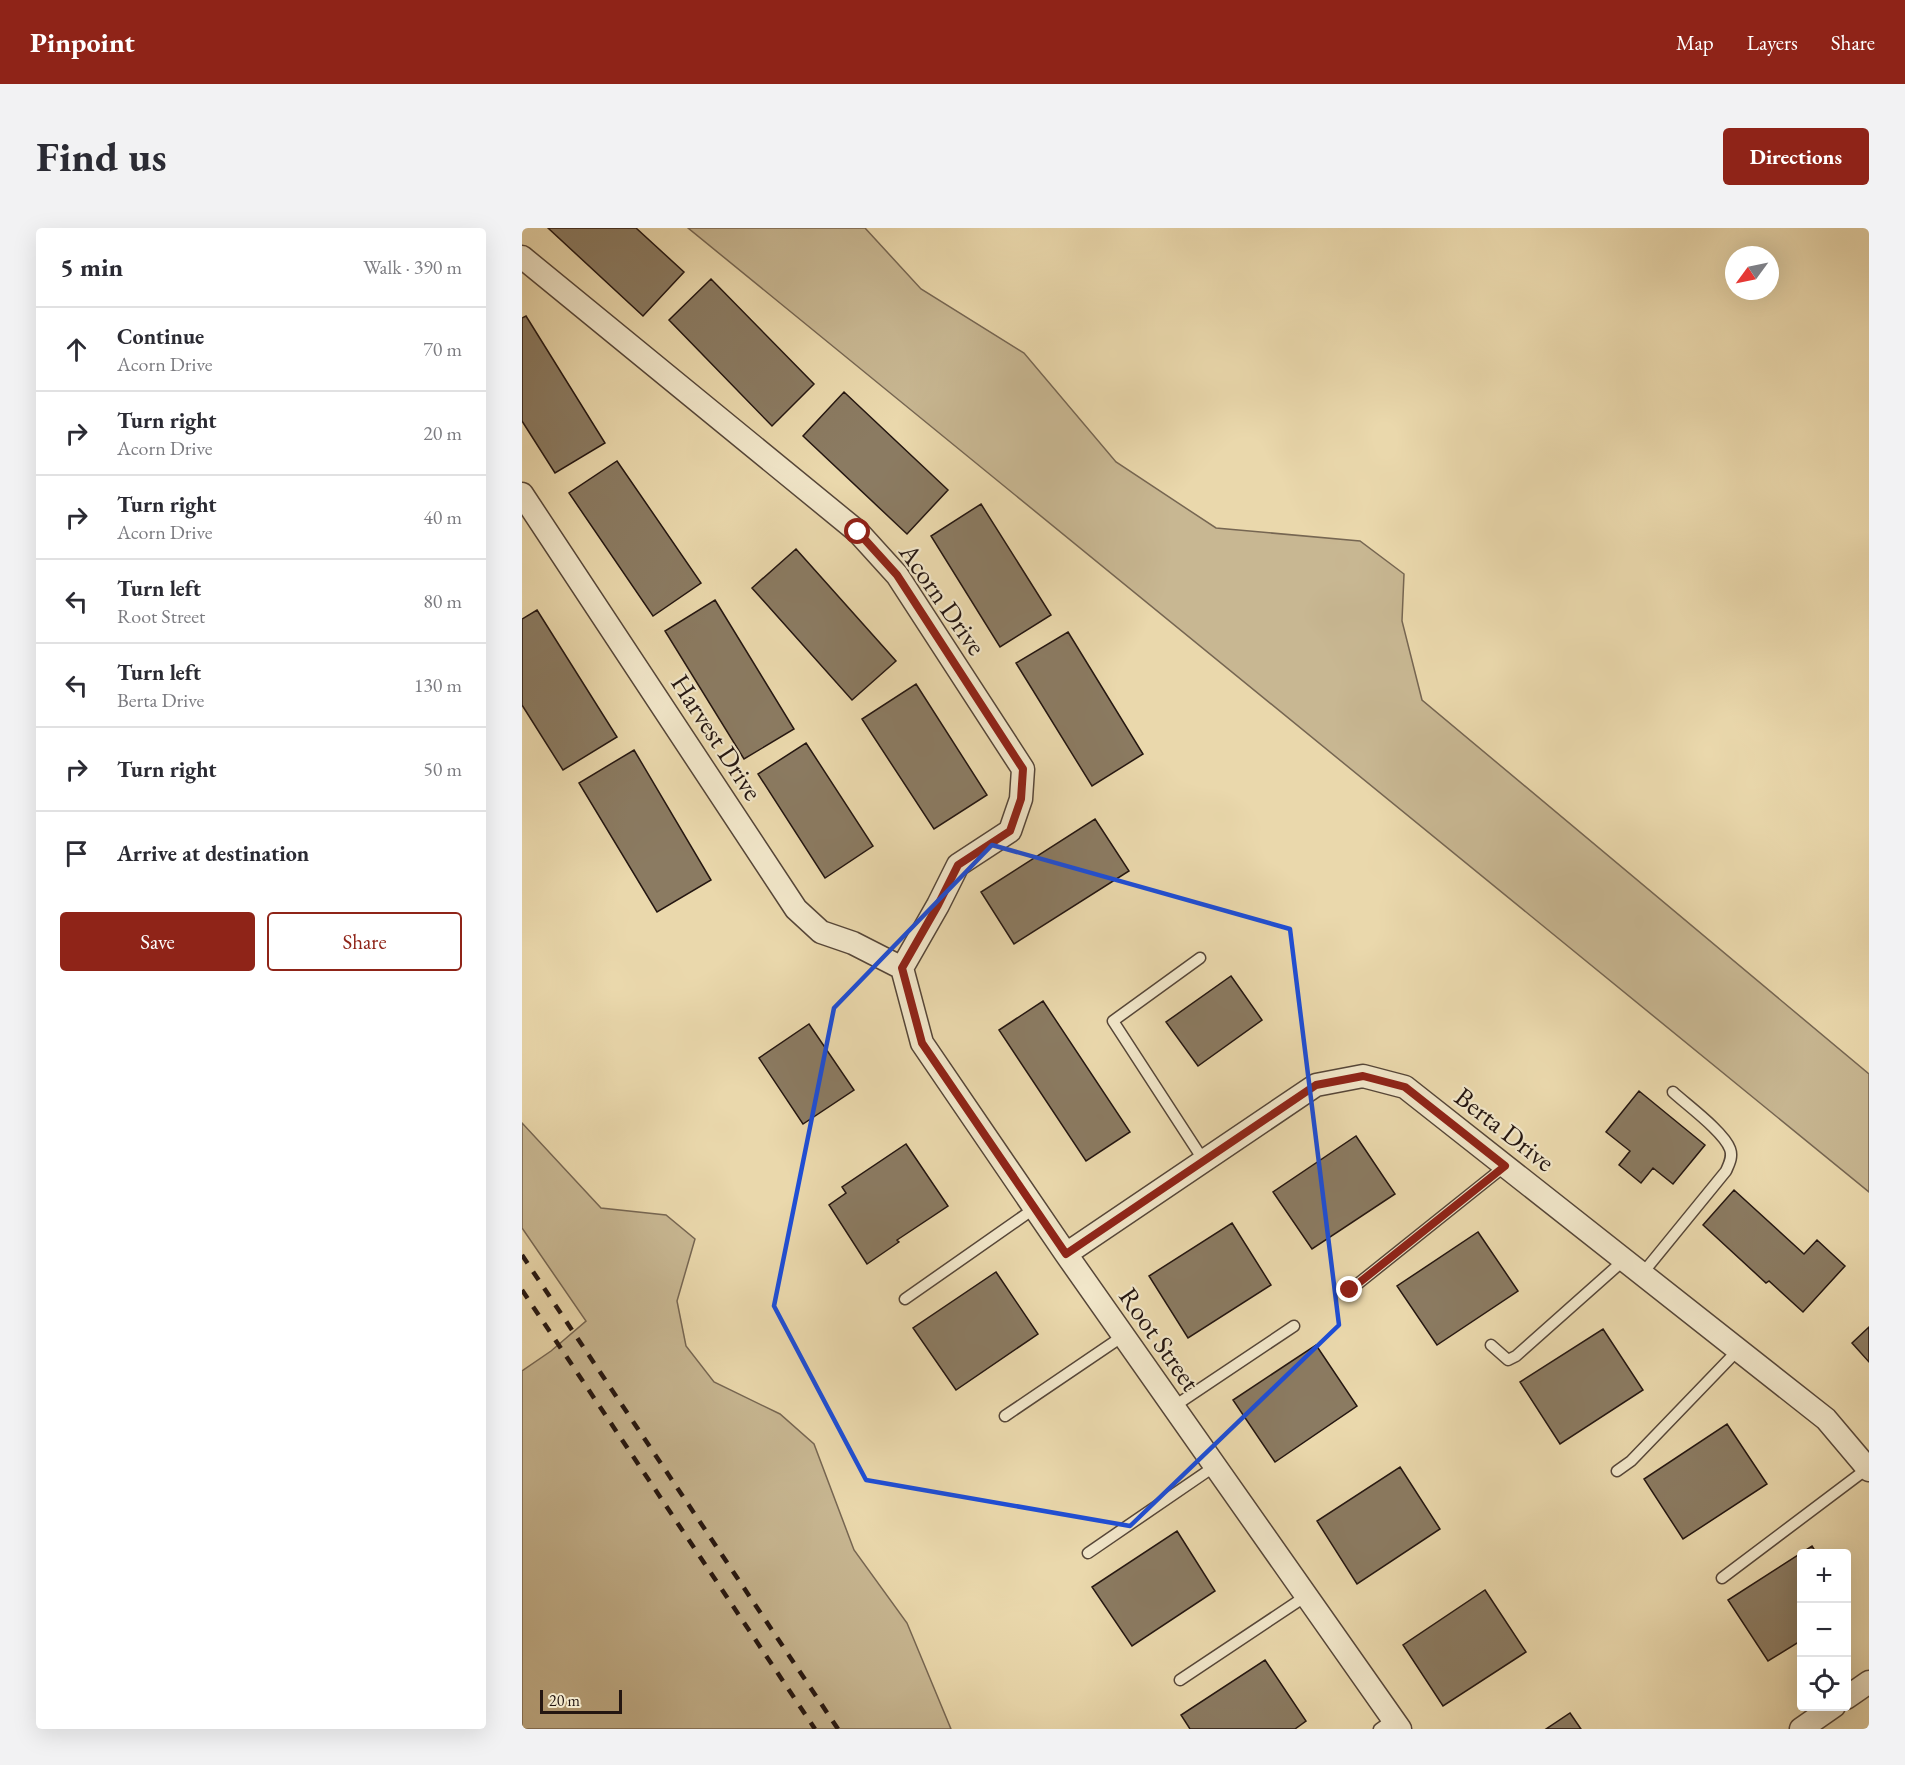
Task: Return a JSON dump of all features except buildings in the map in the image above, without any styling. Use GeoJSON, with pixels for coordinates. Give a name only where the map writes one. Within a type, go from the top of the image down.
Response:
{"type":"FeatureCollection","features":[{"type":"Feature","properties":{"kind":"street","name":"Acorn Drive"},"geometry":{"type":"LineString","coordinates":[[522,257],[858,532],[897,575],[1023,769],[1021,799],[1010,831],[958,865],[902,968]]}},
{"type":"Feature","properties":{"kind":"street","name":"Harvest Drive"},"geometry":{"type":"LineString","coordinates":[[522,494],[796,909],[821,932],[853,943],[902,968]]}},
{"type":"Feature","properties":{"kind":"street","name":"Root Street"},"geometry":{"type":"LineString","coordinates":[[902,968],[922,1043],[1066,1254],[1306,1596],[1391,1726]]}},
{"type":"Feature","properties":{"kind":"street","name":"Berta Drive"},"geometry":{"type":"LineString","coordinates":[[1066,1254],[1316,1085],[1363,1076],[1405,1087],[1826,1419],[1868,1469]]}},
{"type":"Feature","properties":{"kind":"street"},"geometry":{"type":"LineString","coordinates":[[1851,1695],[1869,1682]]}},
{"type":"Feature","properties":{"kind":"street"},"geometry":{"type":"LineString","coordinates":[[1801,1729],[1828,1711]]}},
{"type":"Feature","properties":{"kind":"lane"},"geometry":{"type":"LineString","coordinates":[[1200,958],[1113,1021],[1204,1161]]}},
{"type":"Feature","properties":{"kind":"lane"},"geometry":{"type":"LineString","coordinates":[[1642,1274],[1726,1172],[1731,1160],[1731,1150],[1724,1137],[1673,1092]]}},
{"type":"Feature","properties":{"kind":"lane"},"geometry":{"type":"LineString","coordinates":[[1350,1290],[1505,1166]]}},
{"type":"Feature","properties":{"kind":"lane"},"geometry":{"type":"LineString","coordinates":[[905,1299],[1035,1208]]}},
{"type":"Feature","properties":{"kind":"lane"},"geometry":{"type":"LineString","coordinates":[[1491,1345],[1508,1360],[1516,1356],[1624,1260]]}},
{"type":"Feature","properties":{"kind":"lane"},"geometry":{"type":"LineString","coordinates":[[1173,1407],[1294,1326]]}},
{"type":"Feature","properties":{"kind":"lane"},"geometry":{"type":"LineString","coordinates":[[1005,1416],[1123,1336]]}},
{"type":"Feature","properties":{"kind":"lane"},"geometry":{"type":"LineString","coordinates":[[1617,1471],[1631,1461],[1738,1350]]}},
{"type":"Feature","properties":{"kind":"lane"},"geometry":{"type":"LineString","coordinates":[[1088,1553],[1215,1466]]}},
{"type":"Feature","properties":{"kind":"lane"},"geometry":{"type":"LineString","coordinates":[[1722,1578],[1868,1469]]}},
{"type":"Feature","properties":{"kind":"lane"},"geometry":{"type":"LineString","coordinates":[[1180,1680],[1306,1596]]}},
{"type":"Feature","properties":{"kind":"highlighted area"},"geometry":{"type":"Polygon","coordinates":[[[992,845],[1290,929],[1339,1325],[1130,1526],[866,1480],[774,1306],[834,1008],[992,845]]]}},
{"type":"Feature","properties":{"kind":"shaded area"},"geometry":{"type":"Polygon","coordinates":[[[688,228],[865,228],[921,289],[1024,353],[1116,462],[1216,528],[1360,541],[1404,574],[1402,621],[1422,700],[1869,1074],[1869,1192],[688,228]]]}},
{"type":"Feature","properties":{"kind":"shaded area"},"geometry":{"type":"Polygon","coordinates":[[[522,1123],[601,1208],[666,1215],[695,1239],[677,1301],[686,1346],[714,1382],[780,1414],[814,1444],[854,1550],[907,1623],[951,1729],[522,1729],[522,1371],[551,1351],[586,1321],[522,1228],[522,1123]]]}},
{"type":"Feature","properties":{"kind":"railway"},"geometry":{"type":"LineString","coordinates":[[522,1255],[838,1729]]}},
{"type":"Feature","properties":{"kind":"railway"},"geometry":{"type":"LineString","coordinates":[[522,1290],[815,1729]]}},
{"type":"Feature","properties":{"kind":"route"},"geometry":{"type":"LineString","coordinates":[[858,532],[897,575],[1023,769],[1021,799],[1010,831],[958,865],[902,968],[922,1043],[1066,1254],[1316,1085],[1363,1076],[1405,1087],[1505,1166],[1350,1290]]}}]}
